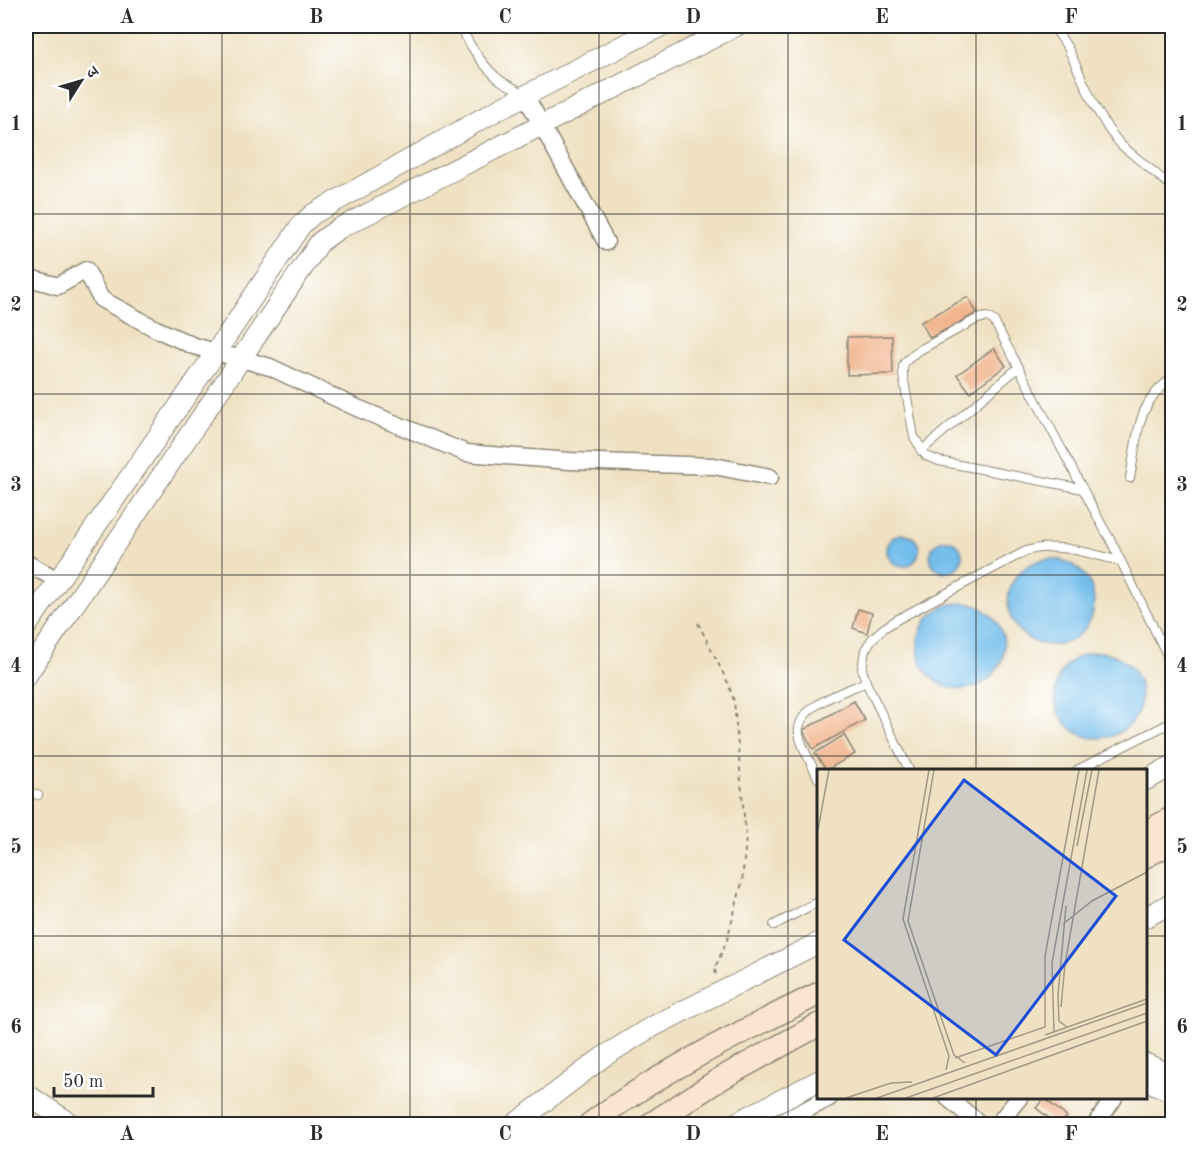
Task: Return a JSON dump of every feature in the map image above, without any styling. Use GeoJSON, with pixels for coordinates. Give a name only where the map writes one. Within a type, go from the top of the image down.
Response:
{"type":"FeatureCollection","features":[{"type":"Feature","properties":{"kind":"main road"},"geometry":{"type":"LineString","coordinates":[[1147,831],[1173,818]]}},
{"type":"Feature","properties":{"kind":"main road"},"geometry":{"type":"LineString","coordinates":[[1147,855],[1173,842]]}},
{"type":"Feature","properties":{"kind":"main road"},"geometry":{"type":"LineString","coordinates":[[590,1125],[622,1102],[751,1027],[817,995]]}},
{"type":"Feature","properties":{"kind":"main road"},"geometry":{"type":"LineString","coordinates":[[651,1125],[720,1079],[817,1026]]}},
{"type":"Feature","properties":{"kind":"main road"},"geometry":{"type":"LineString","coordinates":[[622,1102],[638,1125]]}},
{"type":"Feature","properties":{"kind":"street"},"geometry":{"type":"LineString","coordinates":[[26,627],[301,225],[314,214],[525,95],[661,26]]}},
{"type":"Feature","properties":{"kind":"street"},"geometry":{"type":"LineString","coordinates":[[26,676],[312,251],[328,235],[736,26]]}},
{"type":"Feature","properties":{"kind":"street"},"geometry":{"type":"LineString","coordinates":[[525,95],[606,242]]}},
{"type":"Feature","properties":{"kind":"street"},"geometry":{"type":"LineString","coordinates":[[26,277],[58,286],[86,270],[100,299],[194,346],[208,363]]}},
{"type":"Feature","properties":{"kind":"street"},"geometry":{"type":"LineString","coordinates":[[208,363],[240,358],[270,367],[357,408],[466,453],[570,461],[714,466],[770,477]]}},
{"type":"Feature","properties":{"kind":"street"},"geometry":{"type":"LineString","coordinates":[[26,563],[58,580]]}},
{"type":"Feature","properties":{"kind":"street"},"geometry":{"type":"LineString","coordinates":[[1147,779],[1173,766]]}},
{"type":"Feature","properties":{"kind":"street"},"geometry":{"type":"LineString","coordinates":[[1147,916],[1173,903]]}},
{"type":"Feature","properties":{"kind":"street"},"geometry":{"type":"LineString","coordinates":[[514,1125],[621,1046],[648,1029],[817,944]]}},
{"type":"Feature","properties":{"kind":"street"},"geometry":{"type":"LineString","coordinates":[[1147,1064],[1173,1075]]}},
{"type":"Feature","properties":{"kind":"street"},"geometry":{"type":"LineString","coordinates":[[1147,1080],[1172,1091]]}},
{"type":"Feature","properties":{"kind":"street"},"geometry":{"type":"LineString","coordinates":[[737,1124],[817,1082]]}},
{"type":"Feature","properties":{"kind":"street"},"geometry":{"type":"LineString","coordinates":[[26,1094],[70,1125]]}},
{"type":"Feature","properties":{"kind":"street"},"geometry":{"type":"LineString","coordinates":[[778,1125],[827,1099]]}},
{"type":"Feature","properties":{"kind":"street"},"geometry":{"type":"LineString","coordinates":[[949,1099],[980,1125]]}},
{"type":"Feature","properties":{"kind":"street"},"geometry":{"type":"LineString","coordinates":[[998,1125],[1018,1099]]}},
{"type":"Feature","properties":{"kind":"street"},"geometry":{"type":"LineString","coordinates":[[1096,1125],[1113,1099]]}},
{"type":"Feature","properties":{"kind":"lane"},"geometry":{"type":"LineString","coordinates":[[460,26],[474,52],[489,70],[525,95]]}},
{"type":"Feature","properties":{"kind":"lane"},"geometry":{"type":"LineString","coordinates":[[1053,26],[1068,48],[1094,105],[1109,130],[1121,145],[1173,188]]}},
{"type":"Feature","properties":{"kind":"lane"},"geometry":{"type":"LineString","coordinates":[[1083,489],[931,459],[921,451],[914,438],[903,375],[903,366],[908,358],[925,346],[983,316],[994,321],[1110,539],[1173,665]]}},
{"type":"Feature","properties":{"kind":"lane"},"geometry":{"type":"LineString","coordinates":[[921,451],[1018,367]]}},
{"type":"Feature","properties":{"kind":"lane"},"geometry":{"type":"LineString","coordinates":[[1130,478],[1139,423],[1147,402],[1154,392],[1173,378]]}},
{"type":"Feature","properties":{"kind":"lane"},"geometry":{"type":"LineString","coordinates":[[908,769],[866,682],[862,669],[865,650],[872,639],[898,619],[1026,551],[1052,546],[1120,561]]}},
{"type":"Feature","properties":{"kind":"lane"},"geometry":{"type":"LineString","coordinates":[[817,774],[800,736],[799,727],[802,719],[815,706],[866,682]]}},
{"type":"Feature","properties":{"kind":"lane"},"geometry":{"type":"LineString","coordinates":[[1081,769],[1173,722]]}},
{"type":"Feature","properties":{"kind":"lane"},"geometry":{"type":"LineString","coordinates":[[26,792],[38,795]]}},
{"type":"Feature","properties":{"kind":"lane"},"geometry":{"type":"LineString","coordinates":[[774,925],[817,903]]}},
{"type":"Feature","properties":{"kind":"path"},"geometry":{"type":"LineString","coordinates":[[698,623],[728,683],[734,701],[744,806],[746,838],[741,883],[727,940],[715,968],[715,974],[726,989]]}},
{"type":"Feature","properties":{"kind":"water"},"geometry":{"type":"Polygon","coordinates":[[[903,534],[914,539],[919,550],[914,561],[903,566],[892,561],[887,550],[892,539],[903,534]]]}},
{"type":"Feature","properties":{"kind":"water"},"geometry":{"type":"Polygon","coordinates":[[[946,540],[957,545],[962,556],[957,567],[946,572],[935,567],[930,556],[935,545],[946,540]]]}},
{"type":"Feature","properties":{"kind":"water"},"geometry":{"type":"Polygon","coordinates":[[[1051,559],[1075,566],[1087,578],[1094,602],[1087,626],[1075,638],[1051,645],[1027,638],[1015,626],[1008,602],[1015,578],[1027,566],[1051,559]]]}},
{"type":"Feature","properties":{"kind":"water"},"geometry":{"type":"Polygon","coordinates":[[[961,603],[985,610],[997,622],[1004,646],[997,670],[985,682],[961,689],[937,682],[925,670],[918,646],[925,622],[937,610],[961,603]]]}},
{"type":"Feature","properties":{"kind":"water"},"geometry":{"type":"Polygon","coordinates":[[[1098,652],[1122,659],[1134,671],[1141,695],[1134,719],[1122,731],[1098,738],[1074,731],[1062,719],[1055,695],[1062,671],[1074,659],[1098,652]]]}},
{"type":"Feature","properties":{"kind":"building"},"geometry":{"type":"Polygon","coordinates":[[[968,297],[977,313],[930,338],[921,322],[968,297]]]}},
{"type":"Feature","properties":{"kind":"building"},"geometry":{"type":"Polygon","coordinates":[[[892,336],[893,374],[847,375],[847,337],[892,336]]]}},
{"type":"Feature","properties":{"kind":"building"},"geometry":{"type":"Polygon","coordinates":[[[994,348],[1006,366],[970,392],[957,375],[994,348]]]}},
{"type":"Feature","properties":{"kind":"building"},"geometry":{"type":"Polygon","coordinates":[[[858,609],[872,613],[867,633],[853,628],[858,609]]]}},
{"type":"Feature","properties":{"kind":"building"},"geometry":{"type":"Polygon","coordinates":[[[854,701],[865,720],[813,749],[803,730],[854,701]]]}},
{"type":"Feature","properties":{"kind":"building"},"geometry":{"type":"Polygon","coordinates":[[[844,735],[855,754],[825,769],[815,753],[844,735]]]}},
{"type":"Feature","properties":{"kind":"building"},"geometry":{"type":"Polygon","coordinates":[[[1045,1099],[1067,1117],[1061,1124],[1057,1124],[1036,1108],[1045,1099]]]}}]}
